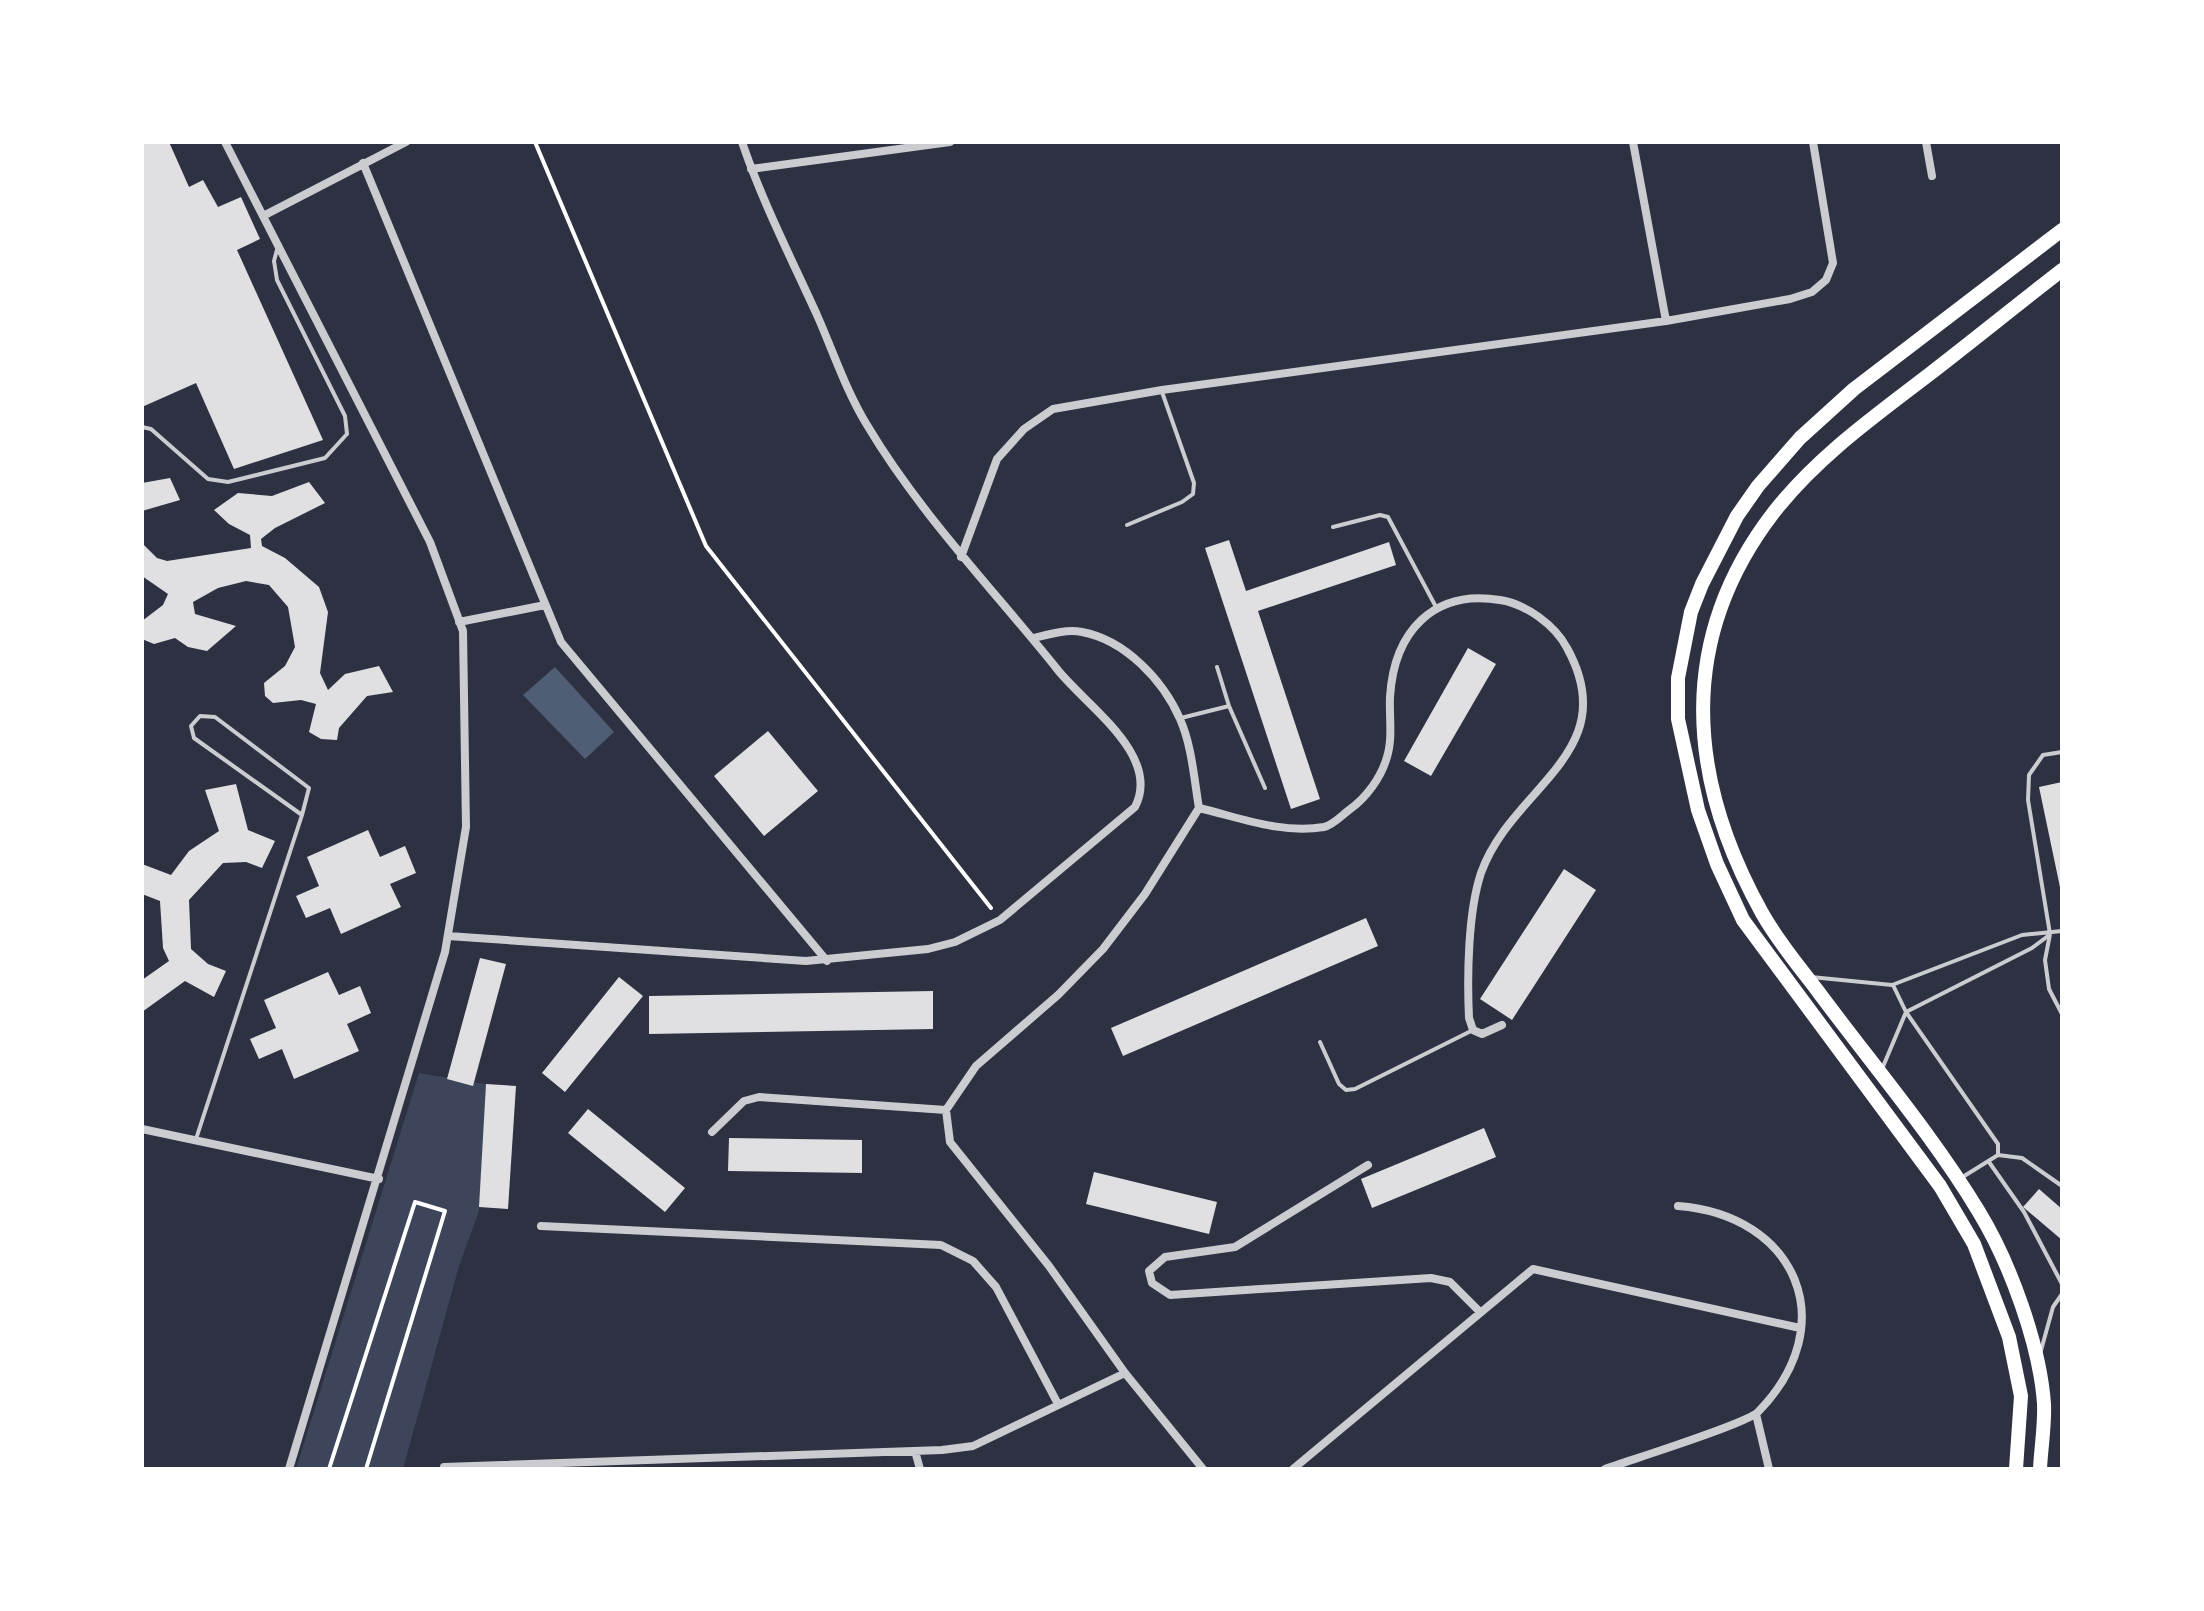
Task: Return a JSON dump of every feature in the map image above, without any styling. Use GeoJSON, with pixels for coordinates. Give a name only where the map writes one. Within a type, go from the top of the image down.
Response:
{"type":"FeatureCollection","features":[{"type":"Feature","properties":{"kind":"main road"},"geometry":{"type":"LineString","coordinates":[[2016,1469],[2021,1396],[2009,1337],[1974,1244],[1940,1186],[1743,920],[1717,864],[1695,797],[1678,719],[1678,678],[1691,612],[1702,584],[1737,516],[1758,486],[1800,438],[1854,389],[2062,230]]}},
{"type":"Feature","properties":{"kind":"main road"},"geometry":{"type":"LineString","coordinates":[[2040,1469],[2044,1403],[2016,1292],[1995,1242],[1958,1180],[1763,916],[1738,864],[1720,811],[1702,726],[1701,689],[1713,629],[1756,538],[1775,511],[1816,466],[1867,419],[2062,270]]}},
{"type":"Feature","properties":{"kind":"street"},"geometry":{"type":"LineString","coordinates":[[225,142],[430,542],[463,631],[466,827],[448,936],[379,1179],[289,1469]]}},
{"type":"Feature","properties":{"kind":"street"},"geometry":{"type":"LineString","coordinates":[[265,215],[406,142]]}},
{"type":"Feature","properties":{"kind":"street"},"geometry":{"type":"LineString","coordinates":[[448,936],[700,956],[827,961],[928,949],[955,942],[1000,920],[1135,807],[1143,783],[1114,729],[1058,671],[1034,638],[961,557],[866,424],[751,169],[742,142]]}},
{"type":"Feature","properties":{"kind":"street"},"geometry":{"type":"LineString","coordinates":[[751,169],[950,142]]}},
{"type":"Feature","properties":{"kind":"street"},"geometry":{"type":"LineString","coordinates":[[1633,142],[1666,321]]}},
{"type":"Feature","properties":{"kind":"street"},"geometry":{"type":"LineString","coordinates":[[961,557],[997,459],[1024,429],[1053,409],[1162,390],[1666,321],[1790,299],[1812,292],[1826,280],[1833,263],[1813,142]]}},
{"type":"Feature","properties":{"kind":"street"},"geometry":{"type":"LineString","coordinates":[[1926,142],[1932,176]]}},
{"type":"Feature","properties":{"kind":"street"},"geometry":{"type":"LineString","coordinates":[[363,163],[561,642],[827,961]]}},
{"type":"Feature","properties":{"kind":"street"},"geometry":{"type":"LineString","coordinates":[[1199,808],[1277,829],[1328,826],[1354,806],[1377,781],[1387,757],[1390,694],[1404,643],[1419,621],[1436,607],[1461,599],[1485,598],[1508,601],[1548,624],[1564,643],[1577,667],[1583,690],[1580,732],[1568,755],[1493,846],[1481,874],[1468,996],[1473,1030],[1482,1034],[1502,1025]]}},
{"type":"Feature","properties":{"kind":"street"},"geometry":{"type":"LineString","coordinates":[[459,622],[545,605]]}},
{"type":"Feature","properties":{"kind":"street"},"geometry":{"type":"LineString","coordinates":[[1034,638],[1065,631],[1083,632],[1127,651],[1163,691],[1180,718],[1199,808],[1145,894],[1103,949],[1058,995],[976,1066],[946,1110],[950,1142],[1049,1266],[1125,1373],[1203,1469]]}},
{"type":"Feature","properties":{"kind":"street"},"geometry":{"type":"LineString","coordinates":[[712,1132],[744,1101],[759,1097],[946,1110]]}},
{"type":"Feature","properties":{"kind":"street"},"geometry":{"type":"LineString","coordinates":[[142,1129],[379,1179]]}},
{"type":"Feature","properties":{"kind":"street"},"geometry":{"type":"LineString","coordinates":[[1368,1165],[1235,1247],[1165,1257],[1149,1271],[1152,1283],[1170,1295],[1431,1278],[1450,1282],[1480,1312]]}},
{"type":"Feature","properties":{"kind":"street"},"geometry":{"type":"LineString","coordinates":[[1605,1469],[1756,1414],[1777,1388],[1797,1352],[1803,1298],[1793,1271],[1773,1244],[1740,1222],[1709,1208],[1678,1206]]}},
{"type":"Feature","properties":{"kind":"street"},"geometry":{"type":"LineString","coordinates":[[541,1226],[941,1245],[973,1261],[996,1287],[1058,1404]]}},
{"type":"Feature","properties":{"kind":"street"},"geometry":{"type":"LineString","coordinates":[[1293,1469],[1533,1269],[1800,1328]]}},
{"type":"Feature","properties":{"kind":"street"},"geometry":{"type":"LineString","coordinates":[[444,1467],[915,1451],[973,1446],[1125,1373]]}},
{"type":"Feature","properties":{"kind":"street"},"geometry":{"type":"LineString","coordinates":[[1756,1414],[1769,1469]]}},
{"type":"Feature","properties":{"kind":"street"},"geometry":{"type":"LineString","coordinates":[[915,1451],[920,1469]]}},
{"type":"Feature","properties":{"kind":"lane"},"geometry":{"type":"LineString","coordinates":[[142,427],[151,429],[208,479],[228,482],[325,458],[347,434],[345,416],[277,280],[274,261],[279,244]]}},
{"type":"Feature","properties":{"kind":"lane"},"geometry":{"type":"LineString","coordinates":[[1127,525],[1182,502],[1193,494],[1194,483],[1162,390]]}},
{"type":"Feature","properties":{"kind":"lane"},"geometry":{"type":"LineString","coordinates":[[1333,527],[1380,515],[1388,517],[1436,607]]}},
{"type":"Feature","properties":{"kind":"lane"},"geometry":{"type":"LineString","coordinates":[[1217,667],[1229,706],[1265,788]]}},
{"type":"Feature","properties":{"kind":"lane"},"geometry":{"type":"LineString","coordinates":[[1180,718],[1229,706]]}},
{"type":"Feature","properties":{"kind":"lane"},"geometry":{"type":"LineString","coordinates":[[196,1139],[302,815],[309,788],[215,717],[200,716],[191,726],[194,738],[302,815]]}},
{"type":"Feature","properties":{"kind":"lane"},"geometry":{"type":"LineString","coordinates":[[2062,752],[2043,755],[2029,775],[2028,800],[2050,934],[2045,960],[2049,989],[2062,1014]]}},
{"type":"Feature","properties":{"kind":"lane"},"geometry":{"type":"LineString","coordinates":[[1807,977],[1892,985],[2022,935],[2062,931]]}},
{"type":"Feature","properties":{"kind":"lane"},"geometry":{"type":"LineString","coordinates":[[1880,1073],[1906,1012],[2032,948],[2050,934]]}},
{"type":"Feature","properties":{"kind":"lane"},"geometry":{"type":"LineString","coordinates":[[1892,985],[1906,1012],[1998,1144],[1998,1155]]}},
{"type":"Feature","properties":{"kind":"lane"},"geometry":{"type":"LineString","coordinates":[[1320,1042],[1339,1084],[1346,1090],[1368,1083],[1473,1030]]}},
{"type":"Feature","properties":{"kind":"lane"},"geometry":{"type":"LineString","coordinates":[[1958,1180],[1998,1155],[2022,1158],[2037,1165],[2062,1186]]}},
{"type":"Feature","properties":{"kind":"lane"},"geometry":{"type":"LineString","coordinates":[[1989,1162],[2024,1212],[2062,1284]]}},
{"type":"Feature","properties":{"kind":"lane"},"geometry":{"type":"LineString","coordinates":[[2037,1368],[2053,1307],[2062,1294]]}},
{"type":"Feature","properties":{"kind":"path"},"geometry":{"type":"LineString","coordinates":[[535,142],[706,546],[1000,920]]}},
{"type":"Feature","properties":{"kind":"path"},"geometry":{"type":"LineString","coordinates":[[329,1469],[415,1202],[445,1211],[366,1469]]}},
{"type":"Feature","properties":{"kind":"shaded area"},"geometry":{"type":"Polygon","coordinates":[[[555,667],[614,732],[585,759],[523,695],[555,667]]]}},
{"type":"Feature","properties":{"kind":"shaded area"},"geometry":{"type":"Polygon","coordinates":[[[419,1073],[486,1084],[479,1211],[459,1266],[403,1469],[296,1469],[419,1073]]]}},
{"type":"Feature","properties":{"kind":"building"},"geometry":{"type":"Polygon","coordinates":[[[142,142],[169,142],[189,187],[203,180],[218,207],[241,197],[260,239],[237,250],[323,440],[234,469],[196,383],[142,407],[142,142]]]}},
{"type":"Feature","properties":{"kind":"building"},"geometry":{"type":"Polygon","coordinates":[[[170,478],[180,500],[142,511],[142,483],[170,478]]]}},
{"type":"Feature","properties":{"kind":"building"},"geometry":{"type":"Polygon","coordinates":[[[309,482],[325,503],[275,528],[261,539],[262,546],[285,558],[319,587],[328,612],[320,673],[328,690],[345,674],[379,666],[393,692],[367,696],[339,728],[337,740],[321,739],[309,732],[316,704],[301,700],[273,703],[265,696],[264,683],[285,666],[295,647],[288,607],[269,585],[246,581],[218,588],[193,602],[195,614],[236,626],[207,651],[188,647],[175,638],[154,644],[142,639],[142,621],[163,605],[168,594],[142,576],[142,543],[157,558],[167,561],[251,548],[250,535],[229,524],[214,510],[238,493],[272,496],[309,482]]]}},
{"type":"Feature","properties":{"kind":"building"},"geometry":{"type":"Polygon","coordinates":[[[1229,540],[1246,591],[1389,542],[1396,565],[1258,611],[1320,799],[1291,809],[1205,548],[1229,540]]]}},
{"type":"Feature","properties":{"kind":"building"},"geometry":{"type":"Polygon","coordinates":[[[1468,648],[1496,664],[1431,776],[1404,761],[1468,648]]]}},
{"type":"Feature","properties":{"kind":"building"},"geometry":{"type":"Polygon","coordinates":[[[768,731],[818,791],[764,836],[714,776],[768,731]]]}},
{"type":"Feature","properties":{"kind":"building"},"geometry":{"type":"Polygon","coordinates":[[[2062,782],[2062,892],[2061,892],[2039,787],[2062,782]]]}},
{"type":"Feature","properties":{"kind":"building"},"geometry":{"type":"Polygon","coordinates":[[[236,784],[248,830],[275,841],[262,868],[246,862],[223,863],[189,900],[191,949],[208,964],[226,971],[214,997],[185,981],[142,1012],[142,980],[169,961],[163,948],[160,901],[142,894],[142,864],[171,875],[189,851],[219,831],[205,790],[236,784]]]}},
{"type":"Feature","properties":{"kind":"building"},"geometry":{"type":"Polygon","coordinates":[[[368,830],[380,857],[405,846],[416,873],[390,884],[401,907],[341,934],[330,908],[306,918],[296,896],[319,886],[307,857],[368,830]]]}},
{"type":"Feature","properties":{"kind":"building"},"geometry":{"type":"Polygon","coordinates":[[[1564,869],[1596,890],[1512,1020],[1480,999],[1564,869]]]}},
{"type":"Feature","properties":{"kind":"building"},"geometry":{"type":"Polygon","coordinates":[[[1366,918],[1378,946],[1123,1056],[1111,1028],[1366,918]]]}},
{"type":"Feature","properties":{"kind":"building"},"geometry":{"type":"Polygon","coordinates":[[[480,958],[506,964],[473,1086],[447,1079],[480,958]]]}},
{"type":"Feature","properties":{"kind":"building"},"geometry":{"type":"Polygon","coordinates":[[[328,972],[339,995],[360,986],[371,1013],[347,1024],[359,1051],[294,1079],[282,1049],[259,1059],[250,1039],[276,1028],[264,1000],[328,972]]]}},
{"type":"Feature","properties":{"kind":"building"},"geometry":{"type":"Polygon","coordinates":[[[619,977],[643,996],[565,1092],[542,1073],[619,977]]]}},
{"type":"Feature","properties":{"kind":"building"},"geometry":{"type":"Polygon","coordinates":[[[933,991],[933,1029],[649,1034],[649,996],[933,991]]]}},
{"type":"Feature","properties":{"kind":"building"},"geometry":{"type":"Polygon","coordinates":[[[486,1084],[516,1086],[508,1209],[479,1207],[486,1084]]]}},
{"type":"Feature","properties":{"kind":"building"},"geometry":{"type":"Polygon","coordinates":[[[588,1109],[685,1188],[665,1212],[568,1133],[588,1109]]]}},
{"type":"Feature","properties":{"kind":"building"},"geometry":{"type":"Polygon","coordinates":[[[1484,1128],[1496,1157],[1372,1208],[1361,1179],[1484,1128]]]}},
{"type":"Feature","properties":{"kind":"building"},"geometry":{"type":"Polygon","coordinates":[[[729,1138],[862,1140],[862,1173],[728,1171],[729,1138]]]}},
{"type":"Feature","properties":{"kind":"building"},"geometry":{"type":"Polygon","coordinates":[[[1094,1172],[1217,1202],[1209,1234],[1086,1204],[1094,1172]]]}},
{"type":"Feature","properties":{"kind":"building"},"geometry":{"type":"Polygon","coordinates":[[[2039,1189],[2062,1209],[2062,1240],[2023,1207],[2039,1189]]]}}]}
